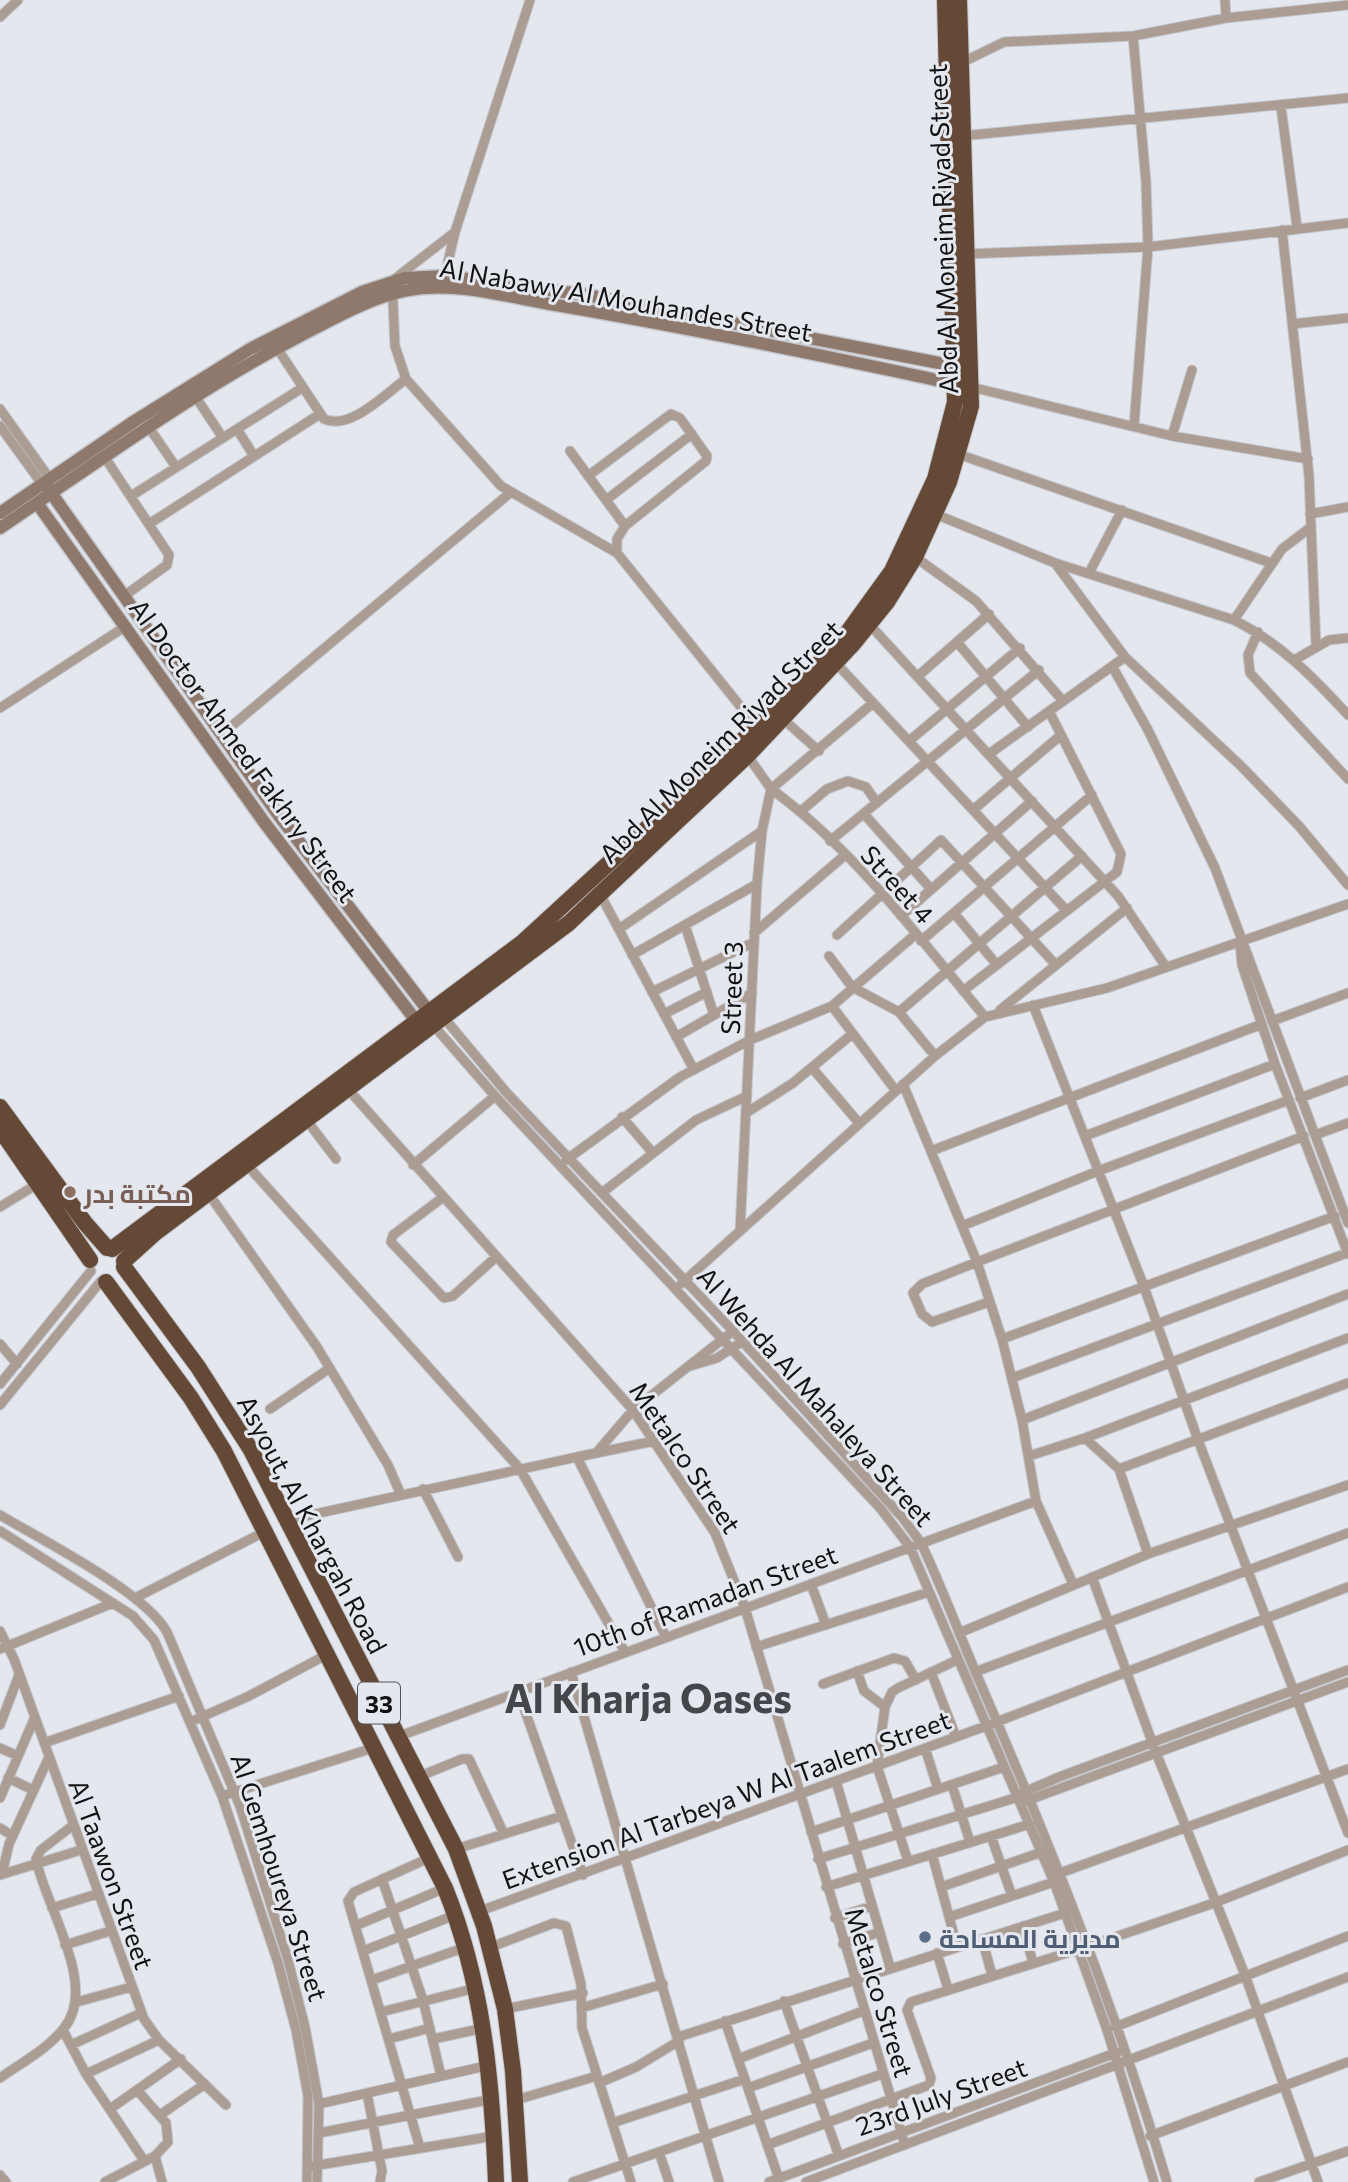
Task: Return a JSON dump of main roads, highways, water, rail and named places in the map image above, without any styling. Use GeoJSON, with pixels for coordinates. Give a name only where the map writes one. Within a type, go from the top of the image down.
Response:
{"type":"FeatureCollection","features":[{"type":"Feature","properties":{"kind":"highway","name":"Abd Al Moneim Riyad Street"},"geometry":{"type":"LineString","coordinates":[[945,0],[956,136],[963,367]]}},
{"type":"Feature","properties":{"kind":"highway","name":"Abd Al Moneim Riyad Street"},"geometry":{"type":"LineString","coordinates":[[956,136],[961,63],[959,0]]}},
{"type":"Feature","properties":{"kind":"highway","name":"Abd Al Moneim Riyad Street"},"geometry":{"type":"LineString","coordinates":[[117,1256],[600,894],[744,750],[757,727],[845,636],[892,571],[935,479],[963,386],[966,254],[958,197]]}},
{"type":"Feature","properties":{"kind":"highway","name":"Abd Al Moneim Riyad Street"},"geometry":{"type":"LineString","coordinates":[[527,948],[744,750],[783,719],[870,625],[915,557],[958,454],[971,407],[963,386]]}},
{"type":"Feature","properties":{"kind":"highway","name":"Abd Al Moneim Riyad Street"},"geometry":{"type":"LineString","coordinates":[[117,1256],[308,1122],[345,1085]]}},
{"type":"Feature","properties":{"kind":"highway"},"geometry":{"type":"LineString","coordinates":[[0,1107],[7,1131],[22,1148]]}},
{"type":"Feature","properties":{"kind":"highway","name":"Asyout, Al Khargah Road"},"geometry":{"type":"LineString","coordinates":[[22,1148],[117,1256],[227,1410],[287,1520],[456,1849],[491,1947],[505,2009],[516,2100],[520,2182]]}},
{"type":"Feature","properties":{"kind":"highway","name":"Asyout, Al Khargah Road"},"geometry":{"type":"LineString","coordinates":[[22,1148],[39,1182],[97,1273],[202,1415],[266,1531],[431,1857],[456,1915],[476,1987],[493,2099],[496,2182]]}},
{"type":"Feature","properties":{"kind":"highway"},"geometry":{"type":"LineString","coordinates":[[100,1249],[117,1256],[118,1278],[97,1273],[100,1249]]}},
{"type":"Feature","properties":{"kind":"place","name":"مكتبة بدر"},"geometry":{"type":"Point","coordinates":[70,1192]}},
{"type":"Feature","properties":{"kind":"place","name":"مديرية المساحة"},"geometry":{"type":"Point","coordinates":[925,1937]}},
{"type":"Feature","properties":{"kind":"district","name":"Al Kharja Oases"},"geometry":{"type":"Point","coordinates":[648,1696]}}]}
